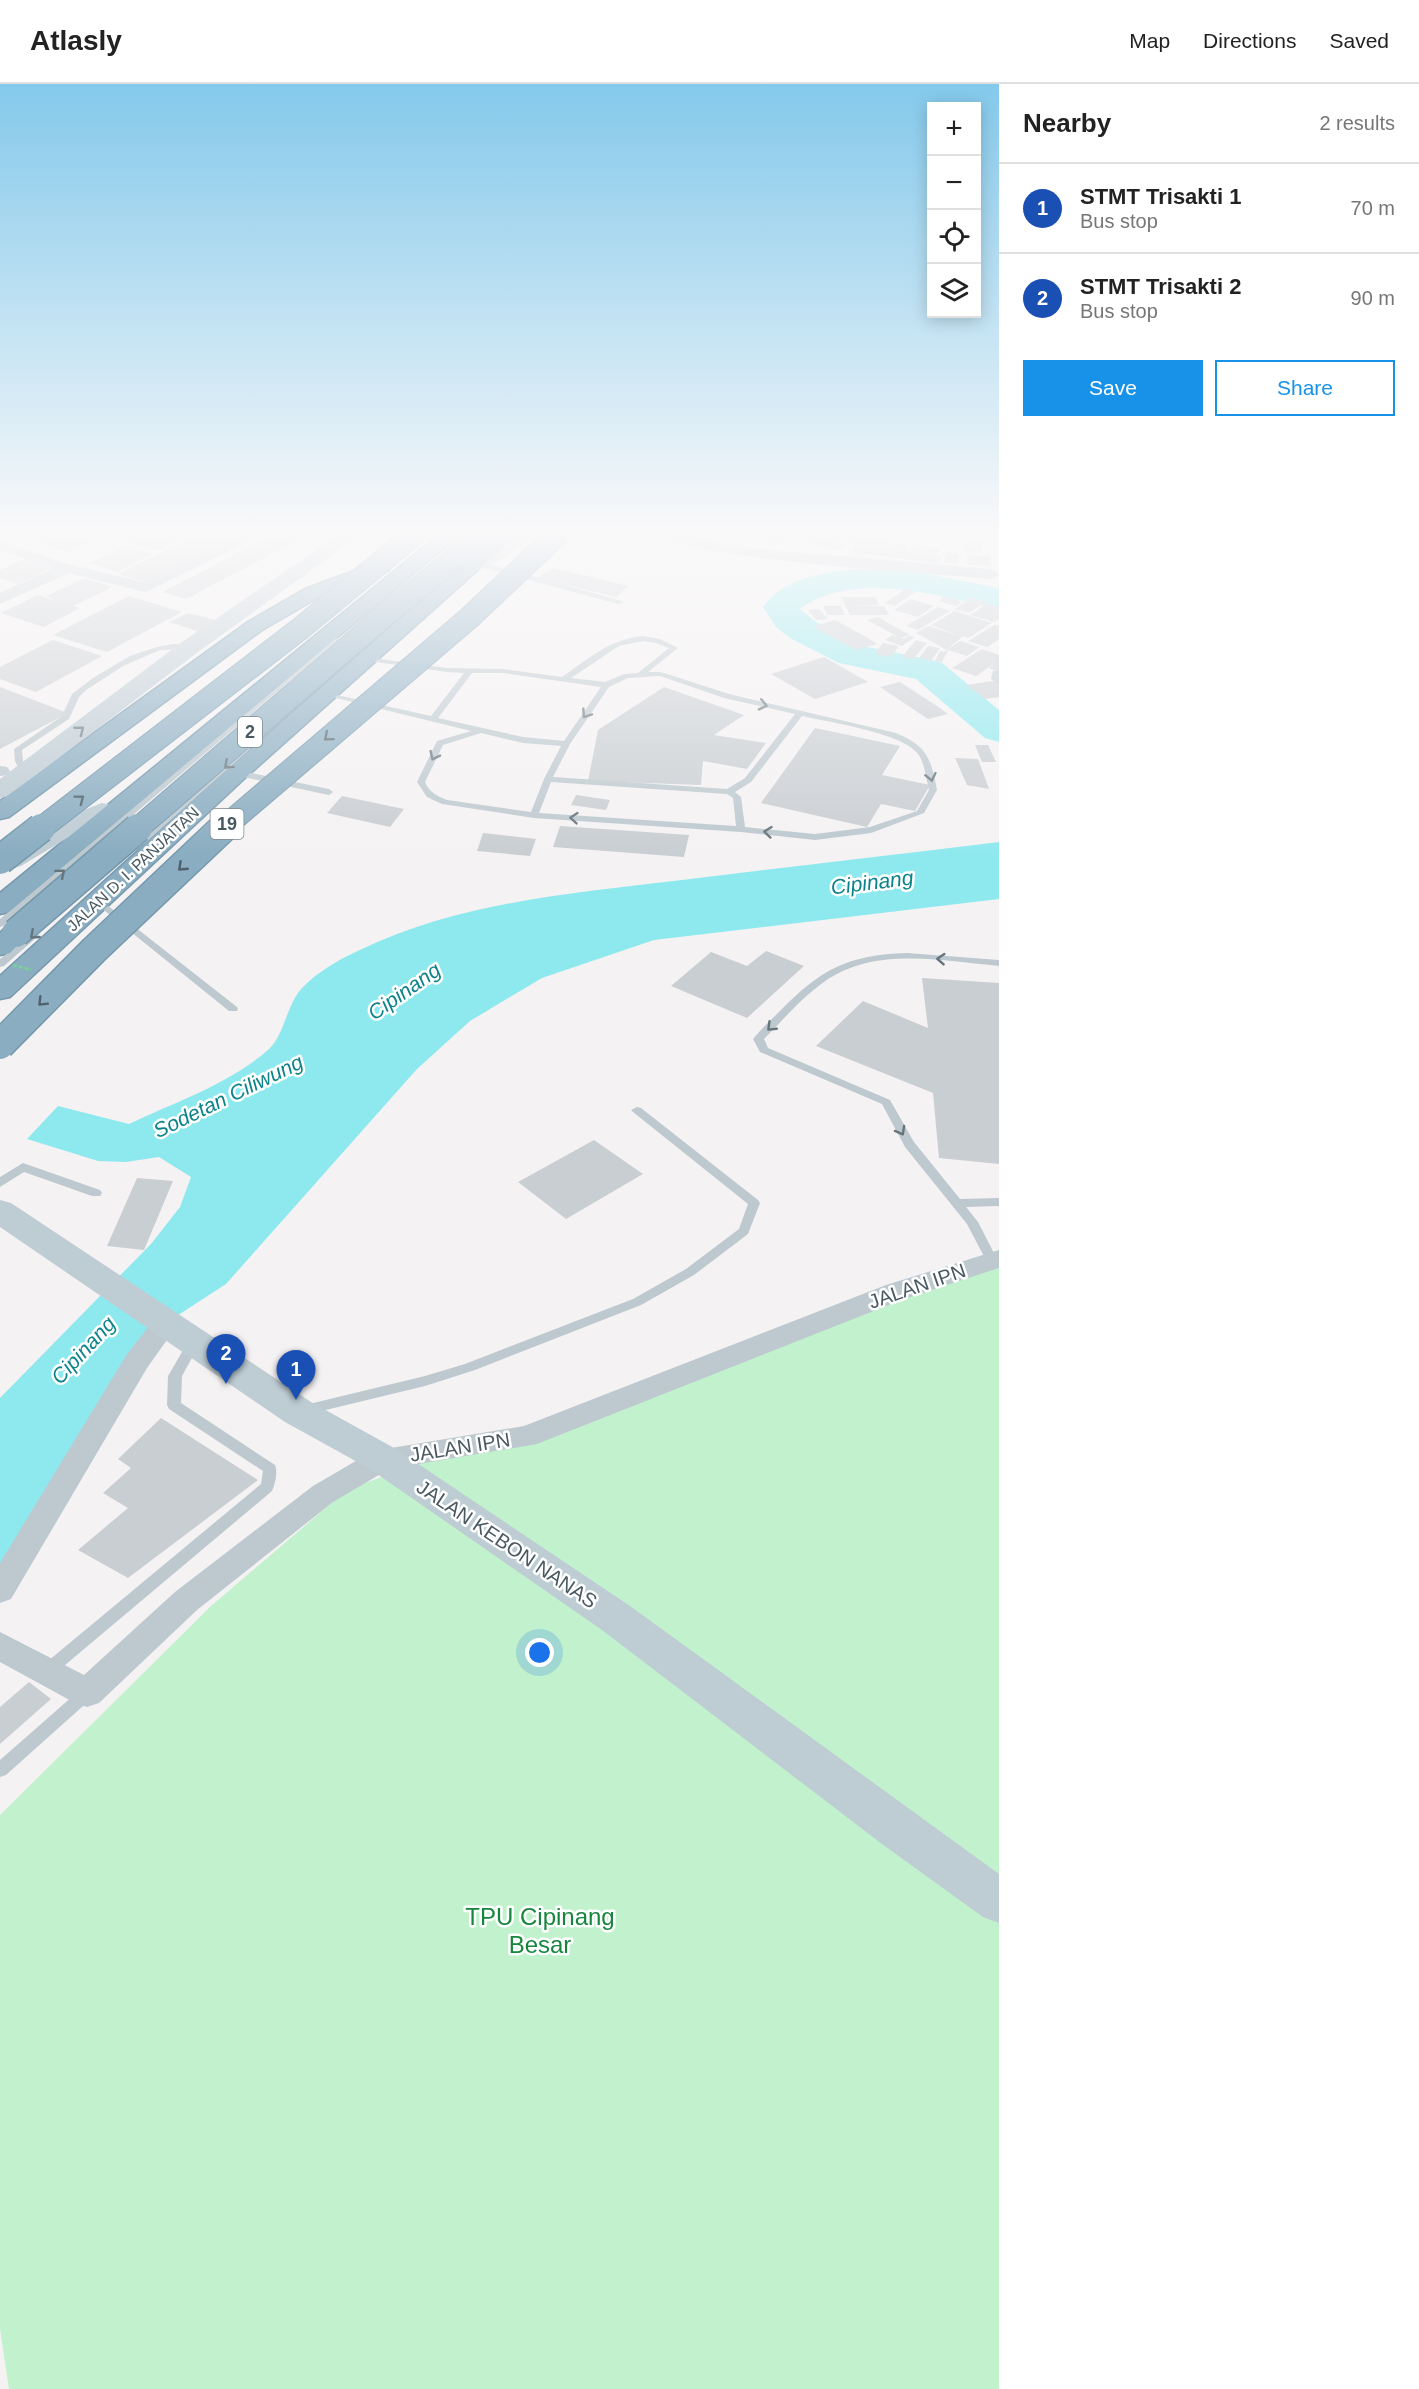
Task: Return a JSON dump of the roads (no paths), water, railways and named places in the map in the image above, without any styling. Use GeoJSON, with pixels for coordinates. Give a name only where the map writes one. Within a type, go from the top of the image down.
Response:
{"type":"FeatureCollection","features":[{"type":"Feature","properties":{"kind":"highway"},"geometry":{"type":"LineString","coordinates":[[0,812],[235,641]]}},
{"type":"Feature","properties":{"kind":"highway"},"geometry":{"type":"LineString","coordinates":[[0,860],[285,641]]}},
{"type":"Feature","properties":{"kind":"highway"},"geometry":{"type":"LineString","coordinates":[[0,889],[102,810],[306,641]]}},
{"type":"Feature","properties":{"kind":"highway","name":"2"},"geometry":{"type":"LineString","coordinates":[[0,906],[323,641]]}},
{"type":"Feature","properties":{"kind":"highway","name":"2"},"geometry":{"type":"LineString","coordinates":[[5,956],[357,641]]}},
{"type":"Feature","properties":{"kind":"highway","name":"JALAN D. I. PANJAITAN"},"geometry":{"type":"LineString","coordinates":[[0,991],[237,773],[390,641]]}},
{"type":"Feature","properties":{"kind":"highway","name":"19"},"geometry":{"type":"LineString","coordinates":[[0,1045],[94,950],[242,810],[442,641]]}},
{"type":"Feature","properties":{"kind":"street"},"geometry":{"type":"LineString","coordinates":[[0,778],[25,774],[199,641]]}},
{"type":"Feature","properties":{"kind":"street"},"geometry":{"type":"LineString","coordinates":[[0,868],[80,820],[102,810]]}},
{"type":"Feature","properties":{"kind":"street","name":"JALAN KEBON NANAS"},"geometry":{"type":"LineString","coordinates":[[0,1210],[298,1412],[383,1459],[616,1618],[898,1829],[999,1900]]}},
{"type":"Feature","properties":{"kind":"street","name":"JALAN IPN"},"geometry":{"type":"LineString","coordinates":[[87,1693],[195,1594],[322,1494],[383,1459],[527,1436],[895,1292],[995,1260]]}},
{"type":"Feature","properties":{"kind":"street"},"geometry":{"type":"LineString","coordinates":[[0,1590],[138,1361],[173,1328]]}},
{"type":"Feature","properties":{"kind":"street"},"geometry":{"type":"LineString","coordinates":[[0,1646],[87,1693]]}},
{"type":"Feature","properties":{"kind":"lane"},"geometry":{"type":"LineString","coordinates":[[0,924],[335,641]]}},
{"type":"Feature","properties":{"kind":"lane"},"geometry":{"type":"LineString","coordinates":[[269,729],[371,641]]}},
{"type":"Feature","properties":{"kind":"lane"},"geometry":{"type":"LineString","coordinates":[[564,679],[625,641]]}},
{"type":"Feature","properties":{"kind":"lane"},"geometry":{"type":"LineString","coordinates":[[640,675],[674,648],[654,641]]}},
{"type":"Feature","properties":{"kind":"lane"},"geometry":{"type":"LineString","coordinates":[[25,774],[19,761],[18,749],[66,717],[75,696],[83,688],[146,651],[170,645],[190,647]]}},
{"type":"Feature","properties":{"kind":"lane"},"geometry":{"type":"LineString","coordinates":[[369,659],[469,672],[503,671],[606,684],[627,676],[661,674],[727,696],[892,735],[916,743],[927,760],[933,790],[920,813],[871,830],[815,837],[741,829],[534,815],[445,802],[424,791],[421,782],[440,743],[482,730]]}},
{"type":"Feature","properties":{"kind":"lane"},"geometry":{"type":"LineString","coordinates":[[433,719],[469,672]]}},
{"type":"Feature","properties":{"kind":"lane"},"geometry":{"type":"LineString","coordinates":[[534,815],[548,779],[566,744],[606,684]]}},
{"type":"Feature","properties":{"kind":"lane"},"geometry":{"type":"LineString","coordinates":[[328,695],[523,740],[566,744]]}},
{"type":"Feature","properties":{"kind":"lane"},"geometry":{"type":"LineString","coordinates":[[729,792],[748,780],[800,713]]}},
{"type":"Feature","properties":{"kind":"lane"},"geometry":{"type":"LineString","coordinates":[[135,847],[251,744]]}},
{"type":"Feature","properties":{"kind":"lane"},"geometry":{"type":"LineString","coordinates":[[237,773],[329,792]]}},
{"type":"Feature","properties":{"kind":"lane"},"geometry":{"type":"LineString","coordinates":[[548,779],[729,792],[737,797],[741,829]]}},
{"type":"Feature","properties":{"kind":"lane"},"geometry":{"type":"LineString","coordinates":[[98,901],[234,1009]]}},
{"type":"Feature","properties":{"kind":"lane"},"geometry":{"type":"LineString","coordinates":[[0,964],[45,926]]}},
{"type":"Feature","properties":{"kind":"lane"},"geometry":{"type":"LineString","coordinates":[[995,1260],[972,1222],[909,1144],[886,1102],[764,1050],[758,1040],[820,980],[846,964],[885,954],[999,963]]}},
{"type":"Feature","properties":{"kind":"lane"},"geometry":{"type":"LineString","coordinates":[[298,1412],[425,1381],[470,1367],[637,1302],[690,1272],[744,1231],[754,1203],[637,1110]]}},
{"type":"Feature","properties":{"kind":"lane"},"geometry":{"type":"LineString","coordinates":[[0,1183],[23,1167],[96,1193]]}},
{"type":"Feature","properties":{"kind":"lane"},"geometry":{"type":"LineString","coordinates":[[957,1203],[999,1202]]}},
{"type":"Feature","properties":{"kind":"lane"},"geometry":{"type":"LineString","coordinates":[[47,1671],[267,1487],[270,1469],[174,1405],[173,1328]]}},
{"type":"Feature","properties":{"kind":"lane","name":"JALAN IPN"},"geometry":{"type":"LineString","coordinates":[[0,1770],[87,1693]]}},
{"type":"Feature","properties":{"kind":"water","name":"Sodetan Ciliwung"},"geometry":{"type":"Polygon","coordinates":[[[999,842],[999,899],[654,940],[542,978],[470,1021],[417,1069],[226,1284],[166,1323],[0,1590],[0,1398],[151,1244],[180,1207],[191,1177],[159,1157],[126,1162],[98,1161],[27,1139],[58,1106],[129,1124],[201,1092],[253,1062],[273,1045],[296,996],[317,975],[362,949],[439,920],[478,910],[559,895],[999,842]]]}},
{"type":"Feature","properties":{"kind":"waterway","name":"Cipinang"},"geometry":{"type":"LineString","coordinates":[[824,641],[852,655],[928,670],[999,730]]}},
{"type":"Feature","properties":{"kind":"place","name":"STMT Trisakti 2"},"geometry":{"type":"Point","coordinates":[226,1384]}},
{"type":"Feature","properties":{"kind":"place","name":"STMT Trisakti 1"},"geometry":{"type":"Point","coordinates":[296,1400]}},
{"type":"Feature","properties":{"kind":"park label","name":"TPU Cipinang Besar"},"geometry":{"type":"Point","coordinates":[540,1930]}}]}
